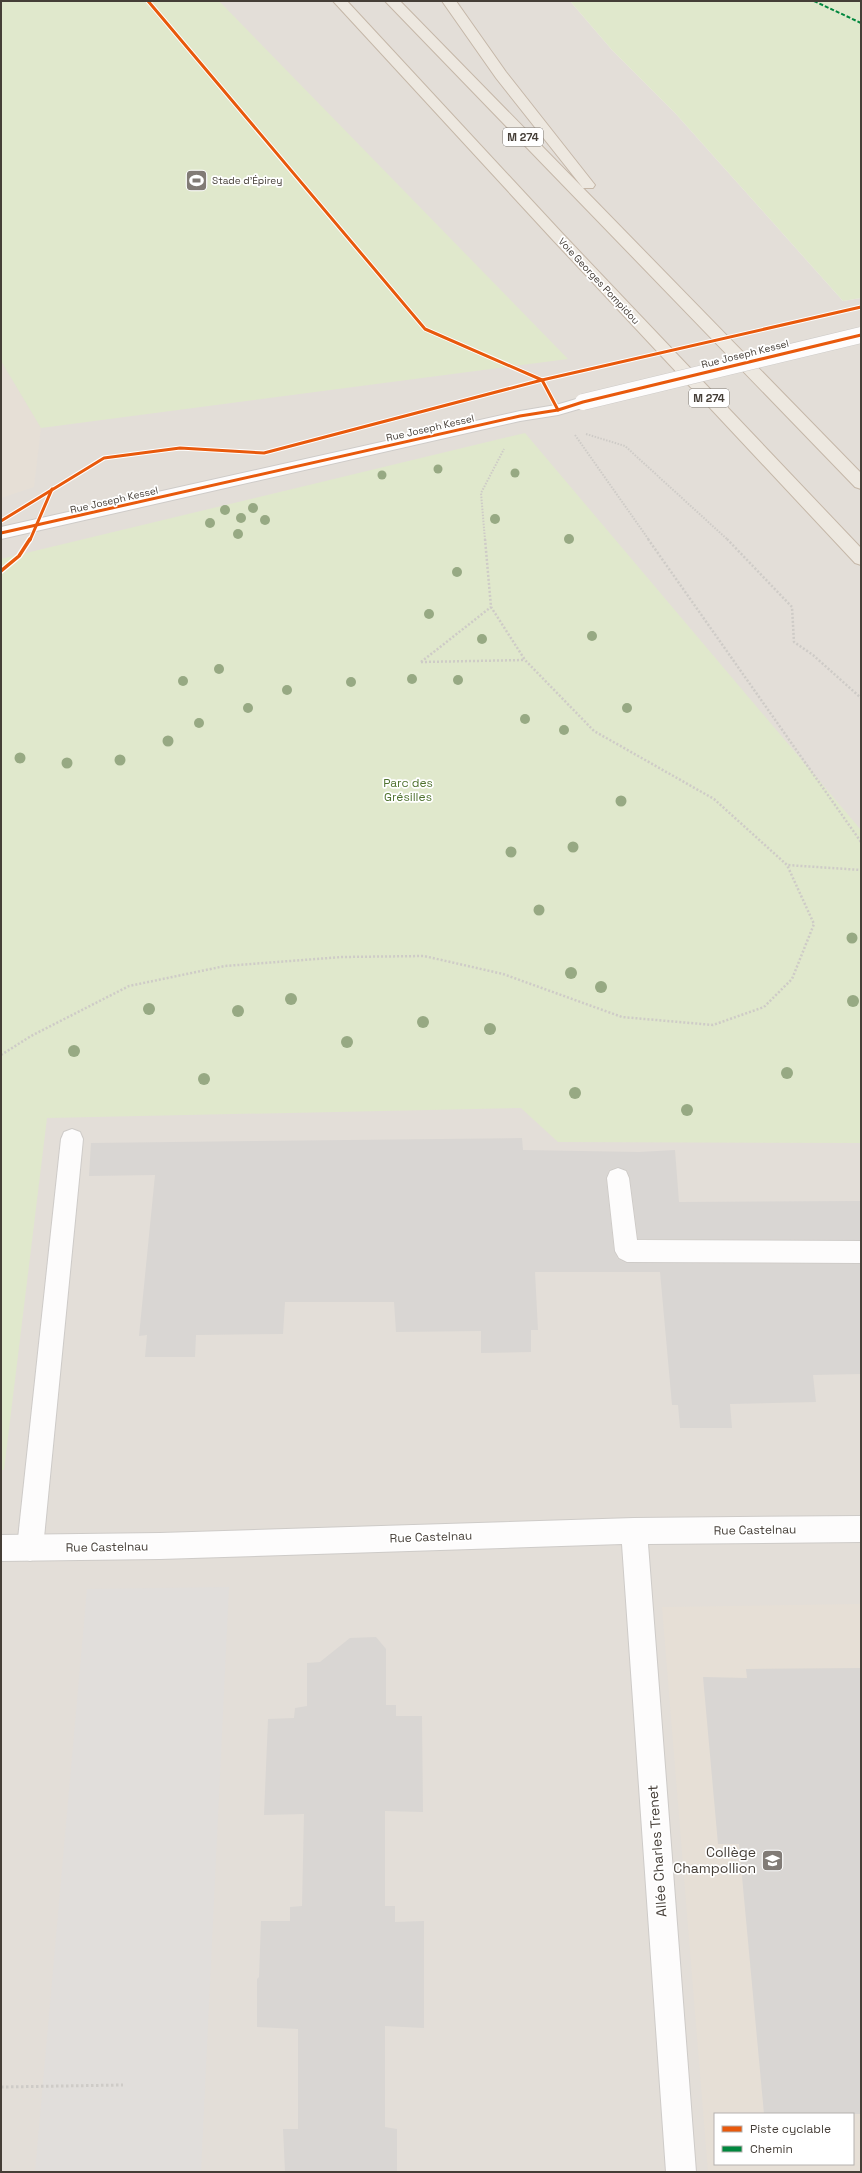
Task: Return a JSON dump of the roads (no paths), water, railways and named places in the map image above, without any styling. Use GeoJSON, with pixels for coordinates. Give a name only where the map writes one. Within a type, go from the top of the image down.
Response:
{"type":"FeatureCollection","features":[{"type":"Feature","properties":{"kind":"highway","name":"Voie Georges Pompidou"},"geometry":{"type":"LineString","coordinates":[[340,1],[557,236],[861,559]]}},
{"type":"Feature","properties":{"kind":"highway","name":"M 274"},"geometry":{"type":"LineString","coordinates":[[392,1],[861,483]]}},
{"type":"Feature","properties":{"kind":"highway"},"geometry":{"type":"LineString","coordinates":[[449,1],[501,75],[655,271]]}},
{"type":"Feature","properties":{"kind":"street","name":"Rue Joseph Kessel"},"geometry":{"type":"LineString","coordinates":[[1,533],[520,416],[558,410],[583,402],[861,335]]}},
{"type":"Feature","properties":{"kind":"street"},"geometry":{"type":"LineString","coordinates":[[30,1548],[72,1139]]}},
{"type":"Feature","properties":{"kind":"street"},"geometry":{"type":"LineString","coordinates":[[618,1178],[627,1251],[861,1252]]}},
{"type":"Feature","properties":{"kind":"street","name":"Rue Castelnau"},"geometry":{"type":"LineString","coordinates":[[1,1548],[160,1546],[634,1531],[861,1529]]}},
{"type":"Feature","properties":{"kind":"street","name":"Allée Charles Trenet"},"geometry":{"type":"LineString","coordinates":[[634,1531],[681,2172]]}},
{"type":"Feature","properties":{"kind":"place","name":"Stade d'Épirey"},"geometry":{"type":"Point","coordinates":[197,180]}},
{"type":"Feature","properties":{"kind":"place","name":"Collège Champollion"},"geometry":{"type":"Point","coordinates":[772,1860]}},
{"type":"Feature","properties":{"kind":"park label","name":"Parc des Grésilles"},"geometry":{"type":"Point","coordinates":[408,790]}}]}
